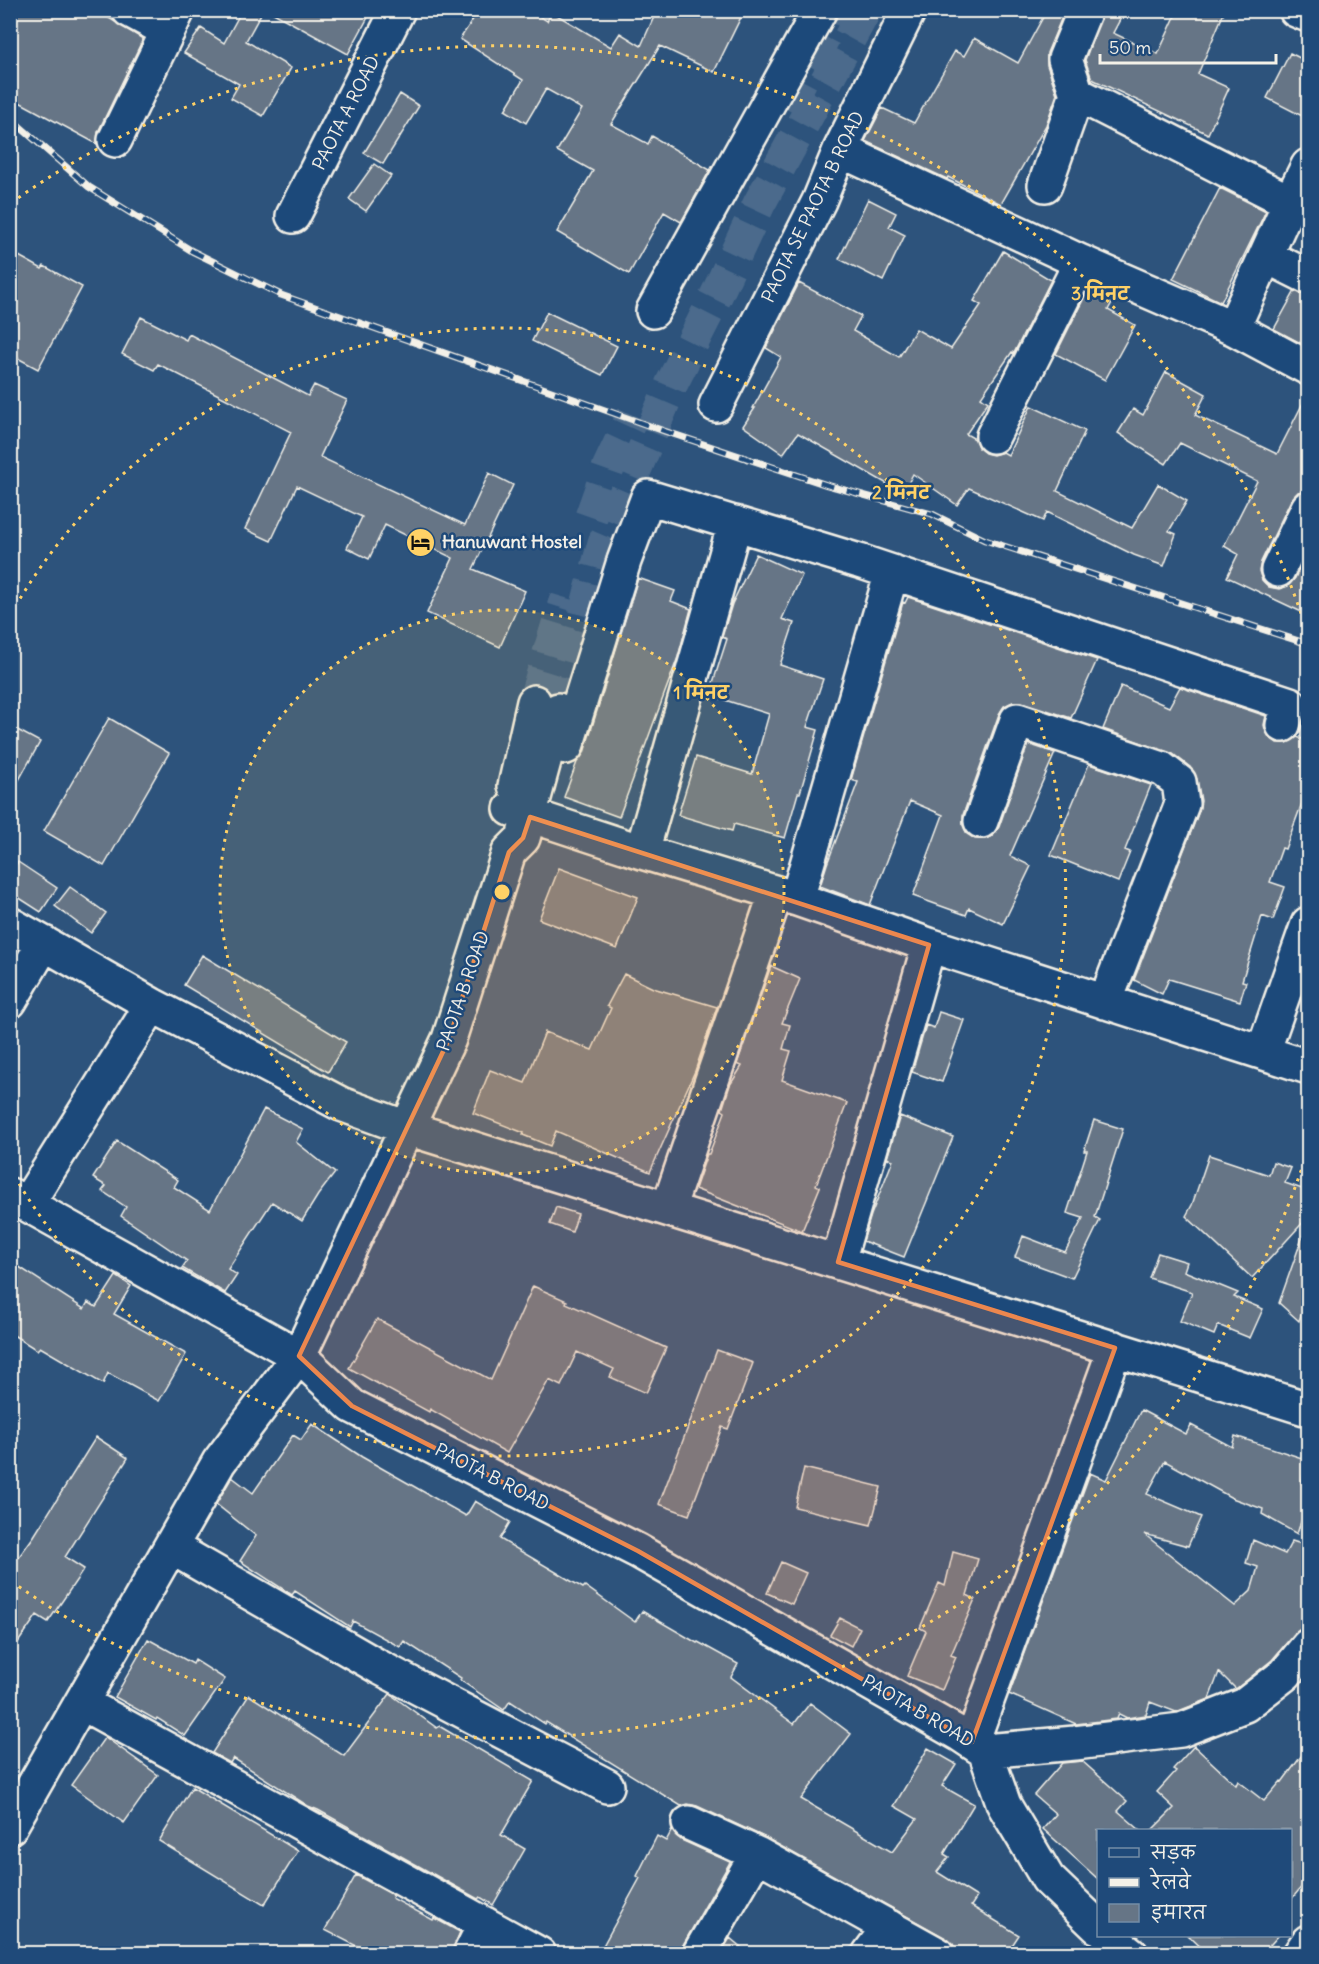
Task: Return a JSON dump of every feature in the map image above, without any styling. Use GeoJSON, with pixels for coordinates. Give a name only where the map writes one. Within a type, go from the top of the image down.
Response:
{"type":"FeatureCollection","features":[{"type":"Feature","properties":{"kind":"street"},"geometry":{"type":"LineString","coordinates":[[115,140],[173,21],[129,10]]}},
{"type":"Feature","properties":{"kind":"street","name":"PAOTA A ROAD"},"geometry":{"type":"LineString","coordinates":[[293,216],[398,10]]}},
{"type":"Feature","properties":{"kind":"street"},"geometry":{"type":"LineString","coordinates":[[653,310],[820,10]]}},
{"type":"Feature","properties":{"kind":"street","name":"PAOTA SE PAOTA B ROAD"},"geometry":{"type":"LineString","coordinates":[[716,405],[819,201],[840,150],[909,10]]}},
{"type":"Feature","properties":{"kind":"street"},"geometry":{"type":"LineString","coordinates":[[1045,184],[1077,94],[1065,59],[1086,10]]}},
{"type":"Feature","properties":{"kind":"street"},"geometry":{"type":"LineString","coordinates":[[1296,10],[1308,15]]}},
{"type":"Feature","properties":{"kind":"street"},"geometry":{"type":"LineString","coordinates":[[1077,94],[1290,202]]}},
{"type":"Feature","properties":{"kind":"street"},"geometry":{"type":"LineString","coordinates":[[840,150],[1081,262],[1233,328],[1308,368]]}},
{"type":"Feature","properties":{"kind":"street"},"geometry":{"type":"LineString","coordinates":[[1233,328],[1308,166]]}},
{"type":"Feature","properties":{"kind":"street"},"geometry":{"type":"LineString","coordinates":[[1266,256],[1308,277]]}},
{"type":"Feature","properties":{"kind":"street"},"geometry":{"type":"LineString","coordinates":[[993,436],[1081,262]]}},
{"type":"Feature","properties":{"kind":"street"},"geometry":{"type":"LineString","coordinates":[[1283,725],[1290,704],[892,572],[648,497],[528,816],[786,896],[929,945],[1308,1067]]}},
{"type":"Feature","properties":{"kind":"street"},"geometry":{"type":"LineString","coordinates":[[1278,570],[1308,508]]}},
{"type":"Feature","properties":{"kind":"street"},"geometry":{"type":"LineString","coordinates":[[642,852],[735,523]]}},
{"type":"Feature","properties":{"kind":"street"},"geometry":{"type":"LineString","coordinates":[[668,1209],[786,896],[892,572]]}},
{"type":"Feature","properties":{"kind":"street","name":"PAOTA B ROAD"},"geometry":{"type":"LineString","coordinates":[[546,706],[523,838],[509,852],[449,1039],[299,1356],[352,1406],[638,1551],[978,1746],[1004,1805],[1048,1879],[1097,1929]]}},
{"type":"Feature","properties":{"kind":"street"},"geometry":{"type":"LineString","coordinates":[[981,821],[1017,720],[1162,769],[1179,782],[1182,804],[1105,1002]]}},
{"type":"Feature","properties":{"kind":"street"},"geometry":{"type":"LineString","coordinates":[[10,924],[152,1005],[341,1104],[407,1128],[1308,1409]]}},
{"type":"Feature","properties":{"kind":"street"},"geometry":{"type":"LineString","coordinates":[[1263,1052],[1308,924]]}},
{"type":"Feature","properties":{"kind":"street"},"geometry":{"type":"LineString","coordinates":[[10,1001],[44,943]]}},
{"type":"Feature","properties":{"kind":"street"},"geometry":{"type":"LineString","coordinates":[[838,1262],[929,945]]}},
{"type":"Feature","properties":{"kind":"street"},"geometry":{"type":"LineString","coordinates":[[10,1827],[219,1462],[299,1356],[19,1200],[152,1005]]}},
{"type":"Feature","properties":{"kind":"street"},"geometry":{"type":"LineString","coordinates":[[1115,1348],[978,1746],[1075,1743],[1181,1730],[1245,1706],[1285,1674],[1308,1646]]}},
{"type":"Feature","properties":{"kind":"street"},"geometry":{"type":"LineString","coordinates":[[171,1547],[379,1667],[607,1785]]}},
{"type":"Feature","properties":{"kind":"street"},"geometry":{"type":"LineString","coordinates":[[82,1703],[539,1953]]}},
{"type":"Feature","properties":{"kind":"street"},"geometry":{"type":"LineString","coordinates":[[689,1823],[757,1854],[937,1953]]}},
{"type":"Feature","properties":{"kind":"street"},"geometry":{"type":"LineString","coordinates":[[699,1953],[757,1854]]}},
{"type":"Feature","properties":{"kind":"street"},"geometry":{"type":"LineString","coordinates":[[470,1953],[485,1924]]}},
{"type":"Feature","properties":{"kind":"street"},"geometry":{"type":"LineString","coordinates":[[869,1953],[889,1927]]}},
{"type":"Feature","properties":{"kind":"street"},"geometry":{"type":"LineString","coordinates":[[1299,1953],[1308,1942]]}},
{"type":"Feature","properties":{"kind":"highlighted area"},"geometry":{"type":"Polygon","coordinates":[[[530,817],[929,945],[838,1262],[1115,1348],[972,1742],[638,1551],[352,1406],[299,1356],[449,1039],[509,852],[523,838],[530,817]]]}},
{"type":"Feature","properties":{"kind":"building"},"geometry":{"type":"Polygon","coordinates":[[[10,10],[96,10],[143,39],[98,132],[97,144],[10,97],[10,10]]]}},
{"type":"Feature","properties":{"kind":"building"},"geometry":{"type":"Polygon","coordinates":[[[242,10],[263,10],[246,41],[291,68],[263,116],[231,98],[239,84],[184,53],[201,28],[224,43],[242,10]]]}},
{"type":"Feature","properties":{"kind":"building"},"geometry":{"type":"Polygon","coordinates":[[[268,10],[372,10],[348,54],[268,10]]]}},
{"type":"Feature","properties":{"kind":"building"},"geometry":{"type":"Polygon","coordinates":[[[479,10],[530,10],[547,21],[552,12],[611,47],[620,33],[641,46],[657,10],[726,10],[741,17],[714,72],[660,46],[611,124],[648,144],[652,136],[710,170],[681,222],[664,212],[629,274],[557,232],[593,171],[557,151],[582,109],[546,89],[526,123],[505,110],[523,80],[460,39],[479,10]]]}},
{"type":"Feature","properties":{"kind":"building"},"geometry":{"type":"Polygon","coordinates":[[[1047,10],[1065,10],[1047,53],[1047,65],[1057,94],[1046,125],[1001,204],[948,177],[947,179],[865,141],[882,108],[914,123],[955,51],[964,56],[974,38],[1018,63],[1047,10]]]}},
{"type":"Feature","properties":{"kind":"building"},"geometry":{"type":"Polygon","coordinates":[[[1103,10],[1125,10],[1113,33],[1158,54],[1178,10],[1225,10],[1198,74],[1229,88],[1208,134],[1092,79],[1085,60],[1103,10]]]}},
{"type":"Feature","properties":{"kind":"building"},"geometry":{"type":"Polygon","coordinates":[[[1290,53],[1308,62],[1308,119],[1267,98],[1290,53]]]}},
{"type":"Feature","properties":{"kind":"building"},"geometry":{"type":"Polygon","coordinates":[[[400,94],[419,106],[383,164],[364,153],[400,94]]]}},
{"type":"Feature","properties":{"kind":"building"},"geometry":{"type":"Polygon","coordinates":[[[374,164],[391,176],[366,211],[349,199],[374,164]]]}},
{"type":"Feature","properties":{"kind":"building"},"geometry":{"type":"Polygon","coordinates":[[[1220,188],[1266,211],[1221,302],[1173,279],[1220,188]]]}},
{"type":"Feature","properties":{"kind":"building"},"geometry":{"type":"Polygon","coordinates":[[[868,199],[896,213],[889,227],[905,235],[883,281],[839,259],[868,199]]]}},
{"type":"Feature","properties":{"kind":"building"},"geometry":{"type":"Polygon","coordinates":[[[10,251],[82,287],[38,369],[10,354],[10,251]]]}},
{"type":"Feature","properties":{"kind":"building"},"geometry":{"type":"Polygon","coordinates":[[[1003,251],[1051,280],[1014,353],[1012,352],[981,397],[988,402],[966,434],[975,439],[978,447],[985,453],[993,455],[1003,452],[1008,455],[1031,406],[1085,431],[1057,491],[1132,528],[1158,484],[1187,501],[1169,531],[1176,534],[1164,566],[1134,555],[1047,512],[1043,521],[969,488],[957,505],[913,474],[903,493],[798,433],[783,454],[743,426],[755,408],[753,408],[781,357],[766,348],[799,283],[861,316],[853,331],[899,357],[916,329],[951,349],[981,305],[974,301],[1003,251]]]}},
{"type":"Feature","properties":{"kind":"building"},"geometry":{"type":"Polygon","coordinates":[[[1090,286],[1114,299],[1108,310],[1135,325],[1105,380],[1056,354],[1090,286]]]}},
{"type":"Feature","properties":{"kind":"building"},"geometry":{"type":"Polygon","coordinates":[[[1295,291],[1308,296],[1308,347],[1274,329],[1295,291]]]}},
{"type":"Feature","properties":{"kind":"building"},"geometry":{"type":"Polygon","coordinates":[[[547,312],[617,346],[602,375],[532,341],[547,312]]]}},
{"type":"Feature","properties":{"kind":"building"},"geometry":{"type":"Polygon","coordinates":[[[141,317],[186,340],[189,334],[308,396],[314,385],[347,400],[320,457],[465,525],[489,473],[513,485],[473,569],[525,591],[500,647],[427,613],[453,558],[385,525],[369,559],[347,548],[362,517],[297,486],[271,541],[245,529],[291,432],[158,364],[154,370],[122,354],[141,317]]]}},
{"type":"Feature","properties":{"kind":"building"},"geometry":{"type":"Polygon","coordinates":[[[1166,372],[1206,394],[1195,415],[1277,454],[1308,393],[1308,490],[1298,492],[1291,500],[1261,562],[1259,571],[1262,580],[1269,587],[1279,589],[1288,586],[1295,578],[1308,550],[1308,615],[1227,577],[1238,554],[1224,546],[1257,481],[1180,443],[1166,464],[1118,433],[1133,409],[1143,415],[1166,372]]]}},
{"type":"Feature","properties":{"kind":"building"},"geometry":{"type":"Polygon","coordinates":[[[756,554],[802,575],[782,619],[794,623],[780,665],[823,679],[807,727],[818,730],[785,838],[734,824],[732,831],[678,815],[696,757],[752,774],[769,714],[709,695],[727,639],[722,637],[732,604],[756,554]]]}},
{"type":"Feature","properties":{"kind":"building"},"geometry":{"type":"Polygon","coordinates":[[[638,578],[675,591],[671,601],[691,609],[678,657],[619,817],[564,797],[577,762],[584,753],[638,578]]]}},
{"type":"Feature","properties":{"kind":"building"},"geometry":{"type":"Polygon","coordinates":[[[908,597],[1097,660],[1071,718],[1022,702],[1013,702],[1004,706],[999,714],[963,815],[963,825],[967,834],[975,839],[993,836],[999,827],[1028,744],[1055,753],[1010,856],[1031,866],[1003,924],[969,908],[966,915],[913,896],[943,815],[910,801],[870,905],[820,886],[858,782],[851,780],[903,602],[905,603],[908,597]]]}},
{"type":"Feature","properties":{"kind":"building"},"geometry":{"type":"Polygon","coordinates":[[[1121,686],[1169,707],[1180,687],[1266,716],[1265,729],[1269,737],[1277,743],[1287,743],[1297,737],[1308,741],[1308,787],[1270,882],[1285,887],[1273,920],[1262,916],[1242,981],[1246,982],[1240,1001],[1169,979],[1162,994],[1134,980],[1201,801],[1197,779],[1190,767],[1173,754],[1103,729],[1121,686]]]}},
{"type":"Feature","properties":{"kind":"building"},"geometry":{"type":"Polygon","coordinates":[[[109,718],[169,753],[104,866],[44,831],[109,718]]]}},
{"type":"Feature","properties":{"kind":"building"},"geometry":{"type":"Polygon","coordinates":[[[10,726],[40,742],[10,796],[10,726]]]}},
{"type":"Feature","properties":{"kind":"building"},"geometry":{"type":"Polygon","coordinates":[[[1089,764],[1151,785],[1125,850],[1130,852],[1118,882],[1051,855],[1089,764]]]}},
{"type":"Feature","properties":{"kind":"building"},"geometry":{"type":"Polygon","coordinates":[[[18,862],[57,888],[41,912],[10,892],[10,873],[18,862]]]}},
{"type":"Feature","properties":{"kind":"building"},"geometry":{"type":"Polygon","coordinates":[[[559,868],[638,897],[617,949],[539,919],[559,868]]]}},
{"type":"Feature","properties":{"kind":"building"},"geometry":{"type":"Polygon","coordinates":[[[70,887],[106,913],[91,933],[55,906],[70,887]]]}},
{"type":"Feature","properties":{"kind":"building"},"geometry":{"type":"Polygon","coordinates":[[[202,955],[346,1042],[328,1072],[184,985],[202,955]]]}},
{"type":"Feature","properties":{"kind":"building"},"geometry":{"type":"Polygon","coordinates":[[[771,966],[800,979],[782,1023],[790,1025],[783,1049],[791,1051],[782,1080],[847,1103],[816,1185],[820,1187],[802,1231],[695,1189],[725,1112],[722,1110],[730,1085],[742,1066],[737,1064],[771,966]]]}},
{"type":"Feature","properties":{"kind":"building"},"geometry":{"type":"Polygon","coordinates":[[[624,974],[653,988],[717,1007],[695,1071],[650,1172],[556,1131],[550,1146],[473,1113],[490,1070],[525,1083],[545,1032],[592,1050],[611,1008],[607,1006],[624,974]]]}},
{"type":"Feature","properties":{"kind":"building"},"geometry":{"type":"Polygon","coordinates":[[[939,1012],[964,1020],[942,1082],[912,1072],[926,1025],[934,1028],[939,1012]]]}},
{"type":"Feature","properties":{"kind":"building"},"geometry":{"type":"Polygon","coordinates":[[[264,1109],[303,1129],[296,1142],[335,1173],[302,1221],[272,1202],[228,1269],[237,1275],[225,1293],[182,1268],[187,1261],[121,1216],[126,1207],[102,1191],[106,1186],[93,1178],[117,1141],[178,1180],[174,1187],[210,1210],[264,1109]]]}},
{"type":"Feature","properties":{"kind":"building"},"geometry":{"type":"Polygon","coordinates":[[[900,1116],[953,1137],[904,1257],[863,1241],[893,1160],[887,1158],[900,1116]]]}},
{"type":"Feature","properties":{"kind":"building"},"geometry":{"type":"Polygon","coordinates":[[[1094,1120],[1123,1129],[1095,1217],[1100,1220],[1072,1278],[1015,1257],[1023,1236],[1065,1252],[1083,1218],[1067,1213],[1087,1151],[1084,1151],[1094,1120]]]}},
{"type":"Feature","properties":{"kind":"building"},"geometry":{"type":"Polygon","coordinates":[[[1209,1155],[1269,1175],[1273,1162],[1291,1168],[1285,1183],[1308,1191],[1308,1217],[1252,1278],[1186,1216],[1209,1155]]]}},
{"type":"Feature","properties":{"kind":"building"},"geometry":{"type":"Polygon","coordinates":[[[556,1207],[578,1214],[572,1232],[550,1224],[556,1207]]]}},
{"type":"Feature","properties":{"kind":"building"},"geometry":{"type":"Polygon","coordinates":[[[1306,1227],[1308,1228],[1308,1295],[1299,1321],[1279,1303],[1306,1227]]]}},
{"type":"Feature","properties":{"kind":"building"},"geometry":{"type":"Polygon","coordinates":[[[1158,1253],[1187,1262],[1184,1271],[1238,1293],[1234,1297],[1263,1309],[1250,1338],[1218,1325],[1214,1335],[1180,1321],[1192,1292],[1149,1278],[1158,1253]]]}},
{"type":"Feature","properties":{"kind":"building"},"geometry":{"type":"Polygon","coordinates":[[[10,1261],[84,1309],[88,1302],[96,1307],[116,1276],[131,1286],[114,1314],[186,1354],[159,1401],[108,1373],[103,1384],[40,1347],[37,1350],[10,1333],[10,1261]]]}},
{"type":"Feature","properties":{"kind":"building"},"geometry":{"type":"Polygon","coordinates":[[[533,1286],[666,1348],[646,1393],[610,1377],[614,1369],[577,1352],[561,1386],[549,1380],[507,1453],[430,1409],[429,1412],[349,1368],[377,1319],[491,1380],[533,1286]]]}},
{"type":"Feature","properties":{"kind":"building"},"geometry":{"type":"Polygon","coordinates":[[[717,1350],[753,1363],[728,1429],[722,1427],[689,1515],[659,1504],[717,1350]]]}},
{"type":"Feature","properties":{"kind":"building"},"geometry":{"type":"Polygon","coordinates":[[[1141,1410],[1186,1434],[1191,1425],[1232,1447],[1235,1436],[1308,1460],[1301,1483],[1308,1486],[1308,1500],[1297,1534],[1262,1514],[1263,1509],[1232,1498],[1165,1461],[1147,1494],[1201,1517],[1188,1546],[1144,1534],[1235,1606],[1251,1591],[1258,1567],[1246,1563],[1253,1540],[1285,1554],[1292,1541],[1308,1546],[1308,1628],[1301,1629],[1294,1634],[1272,1660],[1236,1689],[1219,1672],[1209,1699],[1176,1712],[1150,1702],[1146,1715],[1127,1718],[1119,1714],[1117,1719],[1076,1724],[1009,1694],[1090,1473],[1106,1480],[1141,1410]]]}},
{"type":"Feature","properties":{"kind":"building"},"geometry":{"type":"Polygon","coordinates":[[[312,1424],[362,1457],[466,1516],[475,1501],[510,1522],[500,1539],[583,1588],[585,1586],[635,1622],[642,1611],[738,1664],[731,1677],[794,1724],[810,1703],[851,1734],[801,1799],[892,1852],[917,1819],[894,1806],[928,1748],[956,1764],[942,1786],[974,1804],[944,1854],[949,1857],[937,1872],[977,1897],[971,1906],[1019,1935],[1007,1953],[957,1953],[953,1944],[946,1938],[766,1838],[697,1806],[688,1804],[681,1806],[510,1701],[504,1710],[460,1680],[461,1678],[404,1641],[400,1647],[353,1621],[350,1627],[295,1591],[292,1595],[240,1561],[256,1536],[216,1504],[232,1477],[253,1493],[293,1435],[301,1440],[312,1424]]]}},
{"type":"Feature","properties":{"kind":"building"},"geometry":{"type":"Polygon","coordinates":[[[96,1437],[128,1458],[65,1557],[84,1569],[48,1622],[37,1615],[10,1654],[10,1569],[34,1536],[96,1437]]]}},
{"type":"Feature","properties":{"kind":"building"},"geometry":{"type":"Polygon","coordinates":[[[804,1468],[881,1487],[871,1525],[795,1507],[804,1468]]]}},
{"type":"Feature","properties":{"kind":"building"},"geometry":{"type":"Polygon","coordinates":[[[953,1552],[978,1559],[967,1595],[975,1599],[951,1655],[956,1657],[942,1690],[907,1676],[926,1631],[920,1628],[939,1583],[945,1586],[953,1552]]]}},
{"type":"Feature","properties":{"kind":"building"},"geometry":{"type":"Polygon","coordinates":[[[781,1562],[806,1573],[792,1604],[767,1593],[781,1562]]]}},
{"type":"Feature","properties":{"kind":"building"},"geometry":{"type":"Polygon","coordinates":[[[840,1618],[860,1628],[851,1646],[830,1635],[840,1618]]]}},
{"type":"Feature","properties":{"kind":"building"},"geometry":{"type":"Polygon","coordinates":[[[148,1639],[193,1664],[195,1660],[225,1679],[185,1736],[157,1718],[156,1720],[115,1697],[148,1639]]]}},
{"type":"Feature","properties":{"kind":"building"},"geometry":{"type":"Polygon","coordinates":[[[390,1694],[437,1728],[439,1726],[533,1781],[501,1835],[525,1849],[493,1905],[308,1806],[233,1758],[230,1763],[212,1753],[249,1695],[344,1756],[390,1694]]]}},
{"type":"Feature","properties":{"kind":"building"},"geometry":{"type":"Polygon","coordinates":[[[105,1737],[158,1775],[124,1823],[71,1785],[105,1737]]]}},
{"type":"Feature","properties":{"kind":"building"},"geometry":{"type":"Polygon","coordinates":[[[1194,1746],[1236,1785],[1238,1781],[1264,1801],[1282,1782],[1308,1747],[1308,1879],[1292,1899],[1292,1829],[1153,1829],[1174,1808],[1157,1792],[1176,1771],[1173,1769],[1194,1746]]]}},
{"type":"Feature","properties":{"kind":"building"},"geometry":{"type":"Polygon","coordinates":[[[1082,1761],[1127,1801],[1118,1811],[1139,1829],[1097,1829],[1097,1878],[1043,1829],[1056,1814],[1034,1795],[1062,1763],[1082,1761]]]}},
{"type":"Feature","properties":{"kind":"building"},"geometry":{"type":"Polygon","coordinates":[[[192,1787],[298,1851],[264,1905],[159,1841],[192,1787]]]}},
{"type":"Feature","properties":{"kind":"building"},"geometry":{"type":"Polygon","coordinates":[[[672,1830],[681,1840],[730,1862],[680,1953],[599,1953],[640,1878],[637,1876],[657,1836],[666,1841],[672,1830]]]}},
{"type":"Feature","properties":{"kind":"building"},"geometry":{"type":"Polygon","coordinates":[[[356,1875],[393,1895],[392,1898],[460,1932],[452,1953],[370,1953],[325,1930],[356,1875]]]}},
{"type":"Feature","properties":{"kind":"building"},"geometry":{"type":"Polygon","coordinates":[[[1190,1937],[1277,1937],[1263,1953],[1207,1953],[1190,1937]]]}},
{"type":"Feature","properties":{"kind":"building"},"geometry":{"type":"Polygon","coordinates":[[[730,1938],[748,1953],[721,1953],[730,1938]]]}},
{"type":"Feature","properties":{"kind":"tunnel"},"geometry":{"type":"LineString","coordinates":[[786,109],[838,10]]}},
{"type":"Feature","properties":{"kind":"tunnel"},"geometry":{"type":"LineString","coordinates":[[558,710],[604,543],[672,383],[759,204],[865,10]]}},
{"type":"Feature","properties":{"kind":"tunnel"},"geometry":{"type":"LineString","coordinates":[[591,517],[609,466],[633,415]]}},
{"type":"Feature","properties":{"kind":"tunnel"},"geometry":{"type":"LineString","coordinates":[[534,702],[566,598]]}},
{"type":"Feature","properties":{"kind":"railway"},"geometry":{"type":"LineString","coordinates":[[10,118],[89,187],[192,251],[281,295],[664,431],[827,485],[932,514],[985,540],[1308,644]]}},
{"type":"Feature","properties":{"kind":"place","name":"Hanuwant Hostel"},"geometry":{"type":"Point","coordinates":[421,542]}}]}
